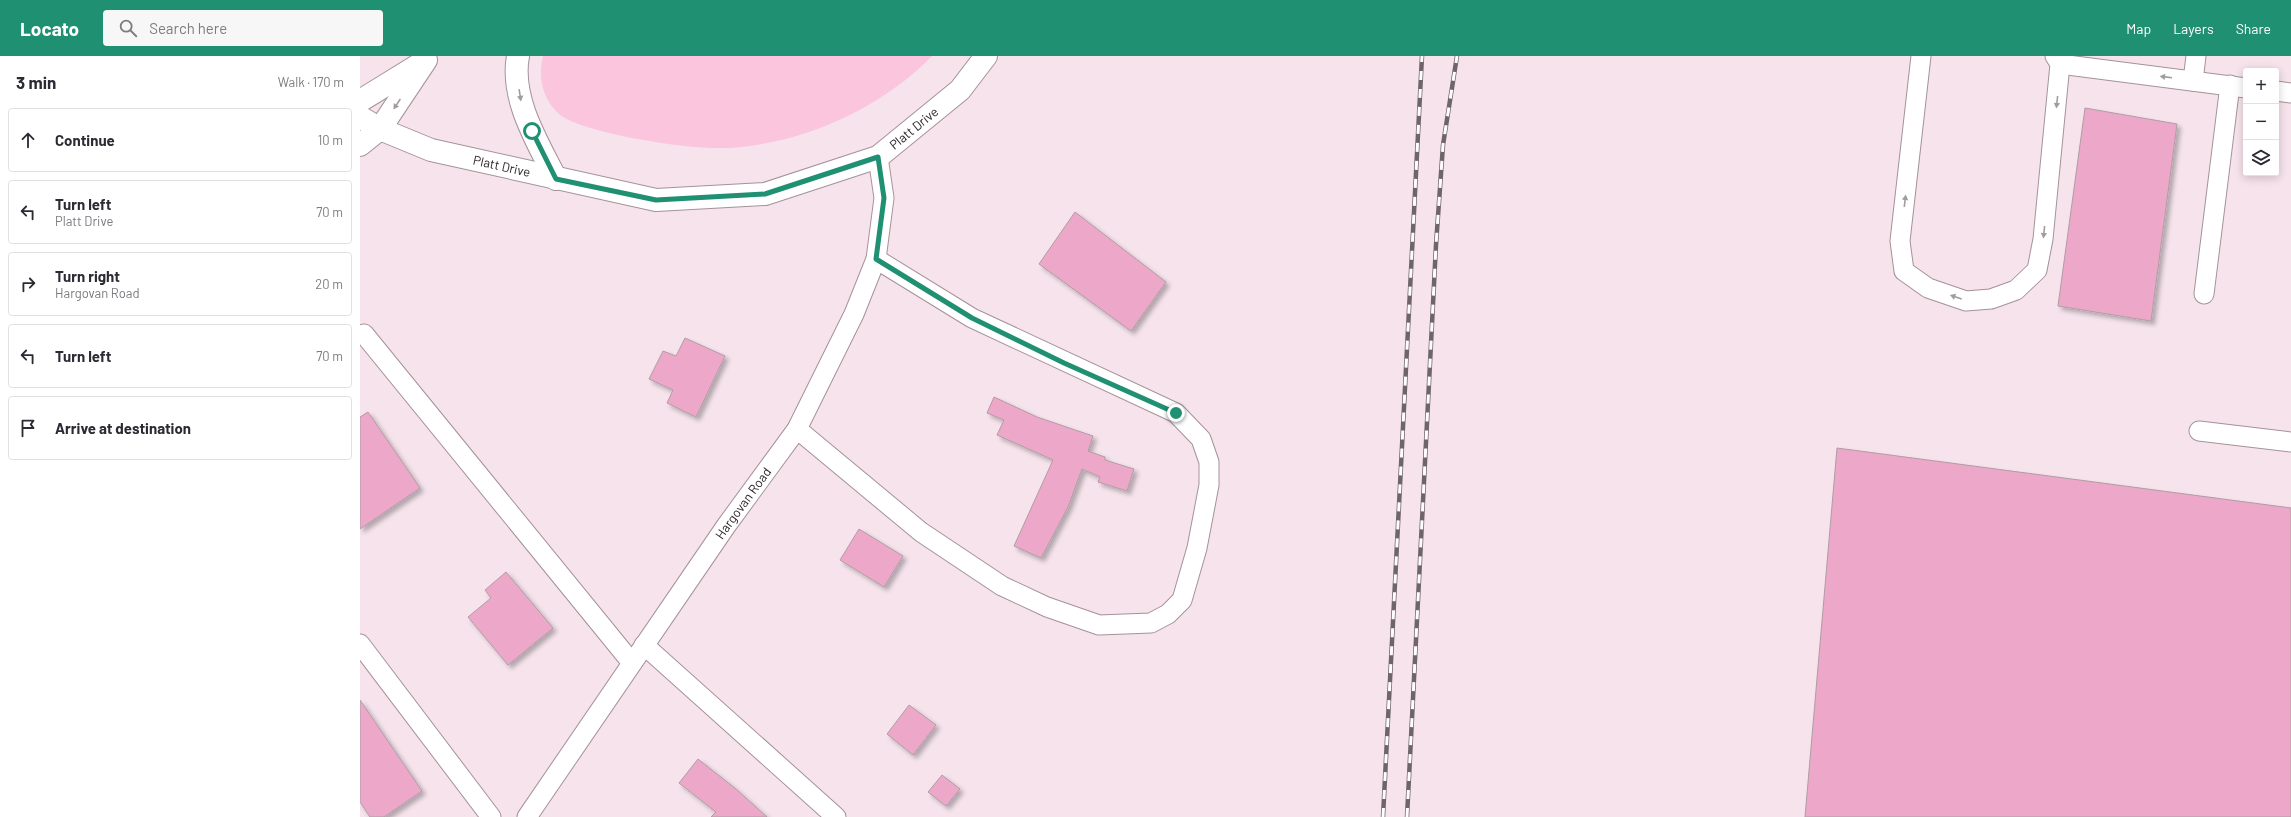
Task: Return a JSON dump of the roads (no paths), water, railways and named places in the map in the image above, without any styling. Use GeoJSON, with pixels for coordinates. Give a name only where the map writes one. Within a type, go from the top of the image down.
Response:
{"type":"FeatureCollection","features":[{"type":"Feature","properties":{"kind":"street"},"geometry":{"type":"LineString","coordinates":[[518,56],[516,64],[520,99],[532,131],[556,179]]}},
{"type":"Feature","properties":{"kind":"street","name":"Platt Drive"},"geometry":{"type":"LineString","coordinates":[[360,117],[380,129],[432,150],[556,179],[656,200],[765,194],[878,157],[960,90],[986,56]]}},
{"type":"Feature","properties":{"kind":"street"},"geometry":{"type":"LineString","coordinates":[[360,101],[429,58]]}},
{"type":"Feature","properties":{"kind":"street"},"geometry":{"type":"LineString","coordinates":[[360,145],[380,129],[429,58]]}},
{"type":"Feature","properties":{"kind":"lane"},"geometry":{"type":"LineString","coordinates":[[1921,56],[1900,241],[1904,271],[1928,288],[1966,300],[1991,299],[2016,290],[2037,270],[2043,239],[2058,60],[2193,81],[2238,86],[2204,294]]}},
{"type":"Feature","properties":{"kind":"lane"},"geometry":{"type":"LineString","coordinates":[[2193,81],[2196,56]]}},
{"type":"Feature","properties":{"kind":"lane"},"geometry":{"type":"LineString","coordinates":[[2279,91],[2291,93]]}},
{"type":"Feature","properties":{"kind":"lane","name":"Hargovan Road"},"geometry":{"type":"LineString","coordinates":[[527,817],[726,526],[797,429],[854,314],[876,259],[884,198],[878,157]]}},
{"type":"Feature","properties":{"kind":"lane"},"geometry":{"type":"LineString","coordinates":[[797,429],[921,532],[1002,586],[1028,598],[1099,625],[1151,623],[1168,614],[1182,600],[1197,548],[1209,485],[1209,462],[1201,440],[1176,413],[1064,363],[972,318],[876,259]]}},
{"type":"Feature","properties":{"kind":"lane"},"geometry":{"type":"LineString","coordinates":[[364,334],[632,663]]}},
{"type":"Feature","properties":{"kind":"lane"},"geometry":{"type":"LineString","coordinates":[[2199,431],[2291,442]]}},
{"type":"Feature","properties":{"kind":"lane"},"geometry":{"type":"LineString","coordinates":[[360,644],[491,817]]}},
{"type":"Feature","properties":{"kind":"lane"},"geometry":{"type":"LineString","coordinates":[[644,645],[836,817]]}},
{"type":"Feature","properties":{"kind":"railway"},"geometry":{"type":"LineString","coordinates":[[1383,817],[1422,56]]}},
{"type":"Feature","properties":{"kind":"railway"},"geometry":{"type":"LineString","coordinates":[[1407,817],[1436,245],[1443,145],[1457,56]]}}]}
